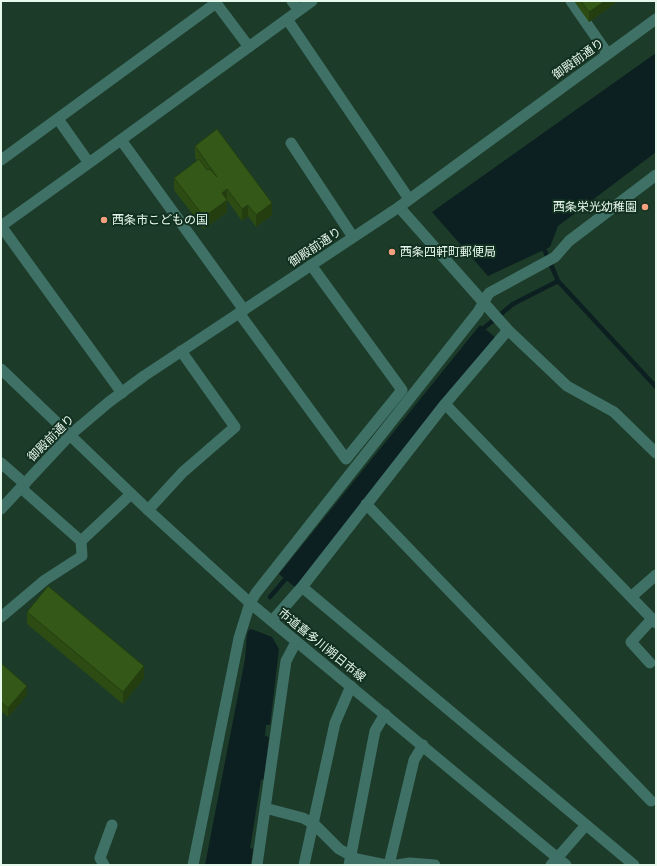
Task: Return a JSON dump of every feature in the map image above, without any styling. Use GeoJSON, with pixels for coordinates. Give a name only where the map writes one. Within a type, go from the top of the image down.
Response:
{"type":"FeatureCollection","features":[{"type":"Feature","properties":{"kind":"street"},"geometry":{"type":"LineString","coordinates":[[122,392],[1,226],[287,19],[296,6],[312,1]]}},
{"type":"Feature","properties":{"kind":"street"},"geometry":{"type":"LineString","coordinates":[[571,1],[607,53]]}},
{"type":"Feature","properties":{"kind":"street"},"geometry":{"type":"LineString","coordinates":[[1,160],[216,3],[248,47]]}},
{"type":"Feature","properties":{"kind":"street"},"geometry":{"type":"LineString","coordinates":[[287,19],[409,199]]}},
{"type":"Feature","properties":{"kind":"street","name":"御殿前通り"},"geometry":{"type":"LineString","coordinates":[[1,509],[70,435],[122,392],[181,351],[399,207],[607,53],[656,19]]}},
{"type":"Feature","properties":{"kind":"street"},"geometry":{"type":"LineString","coordinates":[[58,119],[90,163]]}},
{"type":"Feature","properties":{"kind":"street"},"geometry":{"type":"LineString","coordinates":[[121,140],[346,459],[402,390],[311,265]]}},
{"type":"Feature","properties":{"kind":"street"},"geometry":{"type":"LineString","coordinates":[[291,143],[353,237]]}},
{"type":"Feature","properties":{"kind":"street"},"geometry":{"type":"LineString","coordinates":[[194,865],[238,638],[250,603],[256,593],[478,312],[486,305],[489,293],[550,260],[569,241],[656,175]]}},
{"type":"Feature","properties":{"kind":"street"},"geometry":{"type":"LineString","coordinates":[[399,207],[508,330],[567,386],[614,412],[656,453]]}},
{"type":"Feature","properties":{"kind":"street"},"geometry":{"type":"LineString","coordinates":[[272,621],[302,587],[444,404],[508,330]]}},
{"type":"Feature","properties":{"kind":"street"},"geometry":{"type":"LineString","coordinates":[[148,510],[183,472],[235,427],[181,351]]}},
{"type":"Feature","properties":{"kind":"street","name":"市道喜多川朔日市線"},"geometry":{"type":"LineString","coordinates":[[1,369],[148,510],[250,603],[423,745],[554,861],[566,865]]}},
{"type":"Feature","properties":{"kind":"street"},"geometry":{"type":"LineString","coordinates":[[444,404],[654,621],[631,642],[650,664]]}},
{"type":"Feature","properties":{"kind":"street"},"geometry":{"type":"LineString","coordinates":[[1,463],[23,486],[82,541]]}},
{"type":"Feature","properties":{"kind":"street"},"geometry":{"type":"LineString","coordinates":[[1,617],[45,580],[82,556],[82,541],[131,494]]}},
{"type":"Feature","properties":{"kind":"street"},"geometry":{"type":"LineString","coordinates":[[366,504],[651,801]]}},
{"type":"Feature","properties":{"kind":"street"},"geometry":{"type":"LineString","coordinates":[[631,597],[656,575]]}},
{"type":"Feature","properties":{"kind":"street"},"geometry":{"type":"LineString","coordinates":[[302,587],[634,865]]}},
{"type":"Feature","properties":{"kind":"street"},"geometry":{"type":"LineString","coordinates":[[257,865],[286,661],[296,642]]}},
{"type":"Feature","properties":{"kind":"street"},"geometry":{"type":"LineString","coordinates":[[304,865],[335,724],[351,686]]}},
{"type":"Feature","properties":{"kind":"street"},"geometry":{"type":"LineString","coordinates":[[350,860],[375,731],[385,714]]}},
{"type":"Feature","properties":{"kind":"street"},"geometry":{"type":"LineString","coordinates":[[389,865],[414,760],[423,745]]}},
{"type":"Feature","properties":{"kind":"street"},"geometry":{"type":"LineString","coordinates":[[265,808],[303,818],[314,824],[350,860]]}},
{"type":"Feature","properties":{"kind":"street"},"geometry":{"type":"LineString","coordinates":[[104,865],[100,858],[112,825]]}},
{"type":"Feature","properties":{"kind":"street"},"geometry":{"type":"LineString","coordinates":[[554,861],[586,825]]}},
{"type":"Feature","properties":{"kind":"street"},"geometry":{"type":"LineString","coordinates":[[350,860],[357,859],[386,865]]}},
{"type":"Feature","properties":{"kind":"street"},"geometry":{"type":"LineString","coordinates":[[397,865],[410,863],[435,865]]}},
{"type":"Feature","properties":{"kind":"shaded area"},"geometry":{"type":"Polygon","coordinates":[[[656,53],[656,152],[558,226],[550,247],[488,276],[432,212],[656,53]]]}},
{"type":"Feature","properties":{"kind":"shaded area"},"geometry":{"type":"Polygon","coordinates":[[[480,325],[496,338],[296,588],[279,574],[480,325]]]}},
{"type":"Feature","properties":{"kind":"shaded area"},"geometry":{"type":"Polygon","coordinates":[[[251,629],[272,637],[279,649],[270,725],[266,725],[265,736],[269,737],[264,779],[261,780],[250,848],[253,849],[251,865],[205,865],[245,659],[247,635],[248,631],[251,629]]]}},
{"type":"Feature","properties":{"kind":"building"},"geometry":{"type":"Polygon","coordinates":[[[581,1],[605,1],[589,12],[581,1]]]}},
{"type":"Feature","properties":{"kind":"building"},"geometry":{"type":"Polygon","coordinates":[[[217,129],[272,203],[256,215],[248,205],[242,209],[227,189],[222,193],[227,200],[204,217],[174,178],[199,159],[207,170],[210,169],[217,177],[195,146],[217,129]]]}},
{"type":"Feature","properties":{"kind":"building"},"geometry":{"type":"Polygon","coordinates":[[[48,586],[144,666],[123,692],[27,612],[48,586]]]}},
{"type":"Feature","properties":{"kind":"building"},"geometry":{"type":"Polygon","coordinates":[[[1,663],[27,686],[8,708],[1,702],[1,663]]]}},
{"type":"Feature","properties":{"kind":"waterway"},"geometry":{"type":"LineString","coordinates":[[542,244],[558,281],[656,387]]}},
{"type":"Feature","properties":{"kind":"waterway"},"geometry":{"type":"LineString","coordinates":[[479,332],[513,304],[558,281]]}},
{"type":"Feature","properties":{"kind":"waterway"},"geometry":{"type":"LineString","coordinates":[[270,597],[288,576]]}},
{"type":"Feature","properties":{"kind":"place","name":"西条栄光幼稚園"},"geometry":{"type":"Point","coordinates":[645,207]}},
{"type":"Feature","properties":{"kind":"place","name":"西条市こどもの国"},"geometry":{"type":"Point","coordinates":[104,220]}},
{"type":"Feature","properties":{"kind":"place","name":"西条四軒町郵便局"},"geometry":{"type":"Point","coordinates":[392,252]}}]}
